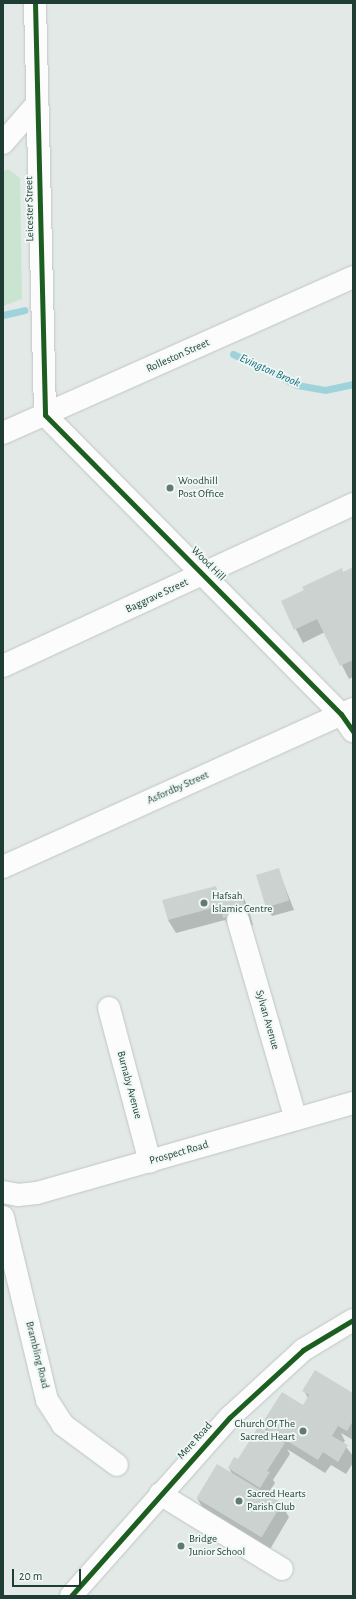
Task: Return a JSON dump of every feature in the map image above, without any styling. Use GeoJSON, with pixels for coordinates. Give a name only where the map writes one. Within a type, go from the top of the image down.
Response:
{"type":"FeatureCollection","features":[{"type":"Feature","properties":{"kind":"street","name":"Leicester Street"},"geometry":{"type":"LineString","coordinates":[[35,3],[45,415]]}},
{"type":"Feature","properties":{"kind":"street"},"geometry":{"type":"LineString","coordinates":[[3,143],[37,104]]}},
{"type":"Feature","properties":{"kind":"street","name":"Rolleston Street"},"geometry":{"type":"LineString","coordinates":[[3,433],[353,278]]}},
{"type":"Feature","properties":{"kind":"street","name":"Wood Hill"},"geometry":{"type":"LineString","coordinates":[[45,415],[349,718]]}},
{"type":"Feature","properties":{"kind":"street","name":"Baggrave Street"},"geometry":{"type":"LineString","coordinates":[[3,666],[353,504]]}},
{"type":"Feature","properties":{"kind":"street","name":"Asfordby Street"},"geometry":{"type":"LineString","coordinates":[[3,867],[349,718]]}},
{"type":"Feature","properties":{"kind":"street","name":"Sylvan Avenue"},"geometry":{"type":"LineString","coordinates":[[238,920],[296,1119]]}},
{"type":"Feature","properties":{"kind":"street","name":"Burnaby Avenue"},"geometry":{"type":"LineString","coordinates":[[109,1008],[150,1162]]}},
{"type":"Feature","properties":{"kind":"street","name":"Prospect Road"},"geometry":{"type":"LineString","coordinates":[[3,1192],[18,1195],[37,1193],[353,1104]]}},
{"type":"Feature","properties":{"kind":"street","name":"Brambling Road"},"geometry":{"type":"LineString","coordinates":[[3,1217],[47,1400],[63,1425],[117,1465]]}},
{"type":"Feature","properties":{"kind":"street","name":"Mere Road"},"geometry":{"type":"LineString","coordinates":[[71,1596],[230,1417],[303,1350],[353,1320]]}},
{"type":"Feature","properties":{"kind":"street"},"geometry":{"type":"LineString","coordinates":[[160,1494],[282,1569]]}},
{"type":"Feature","properties":{"kind":"green space"},"geometry":{"type":"Polygon","coordinates":[[[8,169],[20,178],[22,299],[3,306],[3,172],[8,169]]]}},
{"type":"Feature","properties":{"kind":"building"},"geometry":{"type":"Polygon","coordinates":[[[353,567],[353,660],[340,666],[317,619],[294,630],[281,601],[304,590],[302,587],[342,568],[343,572],[353,567]]]}},
{"type":"Feature","properties":{"kind":"building"},"geometry":{"type":"Polygon","coordinates":[[[279,868],[289,901],[266,908],[256,875],[279,868]]]}},
{"type":"Feature","properties":{"kind":"building","name":"Hafsah Islamic Centre"},"geometry":{"type":"Polygon","coordinates":[[[216,886],[219,898],[241,892],[246,912],[223,918],[220,906],[168,920],[162,900],[216,886]]]}},
{"type":"Feature","properties":{"kind":"building","name":"Church Of The Sacred Heart"},"geometry":{"type":"Polygon","coordinates":[[[315,1370],[353,1393],[353,1421],[347,1431],[338,1426],[332,1436],[348,1445],[338,1462],[323,1452],[318,1460],[261,1425],[282,1392],[303,1405],[309,1395],[302,1391],[315,1370]]]}},
{"type":"Feature","properties":{"kind":"building"},"geometry":{"type":"Polygon","coordinates":[[[258,1427],[285,1443],[267,1471],[270,1472],[260,1488],[228,1468],[234,1457],[238,1459],[258,1427]]]}},
{"type":"Feature","properties":{"kind":"building","name":"Sacred Hearts Parish Club"},"geometry":{"type":"Polygon","coordinates":[[[217,1464],[282,1503],[262,1537],[196,1498],[217,1464]]]}},
{"type":"Feature","properties":{"kind":"waterway","name":"Evington Brook"},"geometry":{"type":"LineString","coordinates":[[3,315],[24,310]]}},
{"type":"Feature","properties":{"kind":"waterway","name":"Evington Brook"},"geometry":{"type":"LineString","coordinates":[[233,354],[297,385],[325,390],[353,384]]}},
{"type":"Feature","properties":{"kind":"cycle path"},"geometry":{"type":"LineString","coordinates":[[35,3],[45,415],[341,714],[353,731]]}},
{"type":"Feature","properties":{"kind":"cycle path"},"geometry":{"type":"LineString","coordinates":[[71,1596],[230,1417],[303,1350],[353,1320]]}},
{"type":"Feature","properties":{"kind":"place","name":"Woodhill Post Office"},"geometry":{"type":"Point","coordinates":[170,488]}},
{"type":"Feature","properties":{"kind":"place","name":"Hafsah Islamic Centre"},"geometry":{"type":"Point","coordinates":[204,903]}},
{"type":"Feature","properties":{"kind":"place","name":"Church Of The Sacred Heart"},"geometry":{"type":"Point","coordinates":[303,1431]}},
{"type":"Feature","properties":{"kind":"place","name":"Sacred Hearts Parish Club"},"geometry":{"type":"Point","coordinates":[239,1501]}},
{"type":"Feature","properties":{"kind":"place","name":"Bridge Junior School"},"geometry":{"type":"Point","coordinates":[181,1546]}}]}
